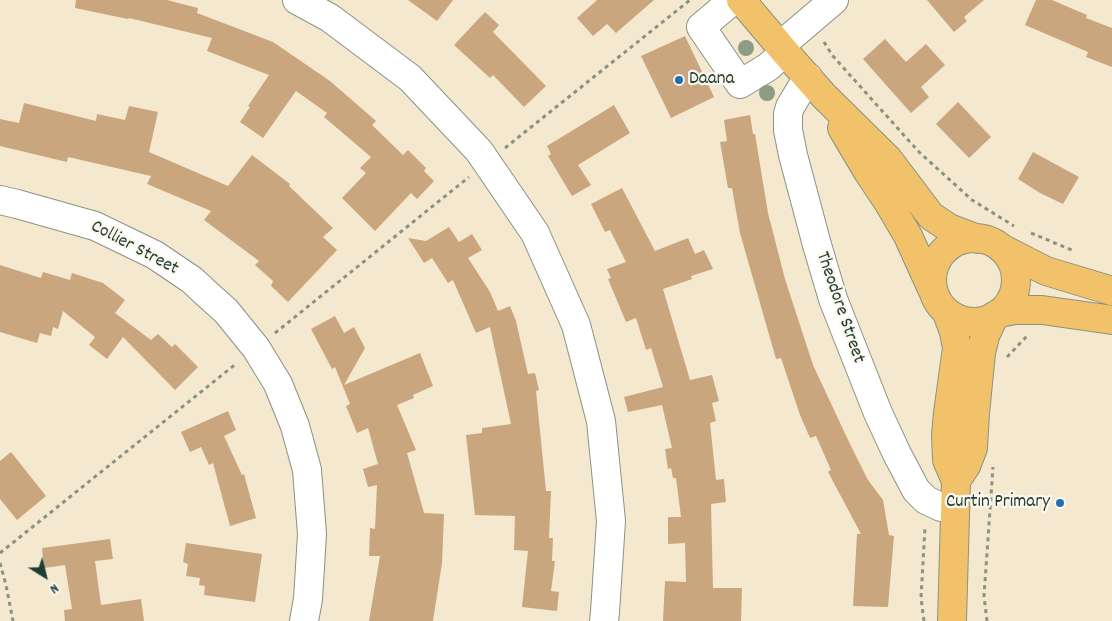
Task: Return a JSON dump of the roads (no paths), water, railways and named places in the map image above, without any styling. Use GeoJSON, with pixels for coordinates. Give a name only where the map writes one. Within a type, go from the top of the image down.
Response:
{"type":"FeatureCollection","features":[{"type":"Feature","properties":{"kind":"main road"},"geometry":{"type":"LineString","coordinates":[[741,0],[816,87],[888,159],[931,216],[949,228],[992,242],[1046,271],[1112,291]]}},
{"type":"Feature","properties":{"kind":"main road"},"geometry":{"type":"LineString","coordinates":[[816,87],[906,231],[956,337],[957,348],[946,435],[947,460],[956,481],[952,621]]}},
{"type":"Feature","properties":{"kind":"main road"},"geometry":{"type":"LineString","coordinates":[[978,238],[949,246],[939,255],[932,274],[932,280],[940,302],[958,319],[970,322],[980,321],[1015,310],[1042,310],[1112,320]]}},
{"type":"Feature","properties":{"kind":"main road"},"geometry":{"type":"LineString","coordinates":[[956,481],[966,466],[973,448],[981,353],[985,336],[997,315],[1013,298],[1017,284],[1014,266],[1005,250]]}},
{"type":"Feature","properties":{"kind":"street"},"geometry":{"type":"LineString","coordinates":[[297,0],[330,18],[410,78],[479,150],[535,233],[576,325],[601,421],[610,521],[604,621]]}},
{"type":"Feature","properties":{"kind":"street"},"geometry":{"type":"LineString","coordinates":[[733,0],[701,27],[740,84],[768,67],[783,49],[834,0]]}},
{"type":"Feature","properties":{"kind":"street","name":"Theodore Street"},"geometry":{"type":"LineString","coordinates":[[816,87],[790,108],[788,130],[812,227],[833,299],[878,413],[916,490],[926,500],[941,507],[955,508]]}},
{"type":"Feature","properties":{"kind":"street","name":"Collier Street"},"geometry":{"type":"LineString","coordinates":[[0,200],[95,226],[154,255],[192,280],[226,310],[256,348],[278,384],[295,426],[306,470],[312,534],[308,599],[304,621]]}},
{"type":"Feature","properties":{"kind":"place","name":"Daana"},"geometry":{"type":"Point","coordinates":[679,80]}},
{"type":"Feature","properties":{"kind":"place","name":"Curtin Primary"},"geometry":{"type":"Point","coordinates":[1060,503]}}]}
